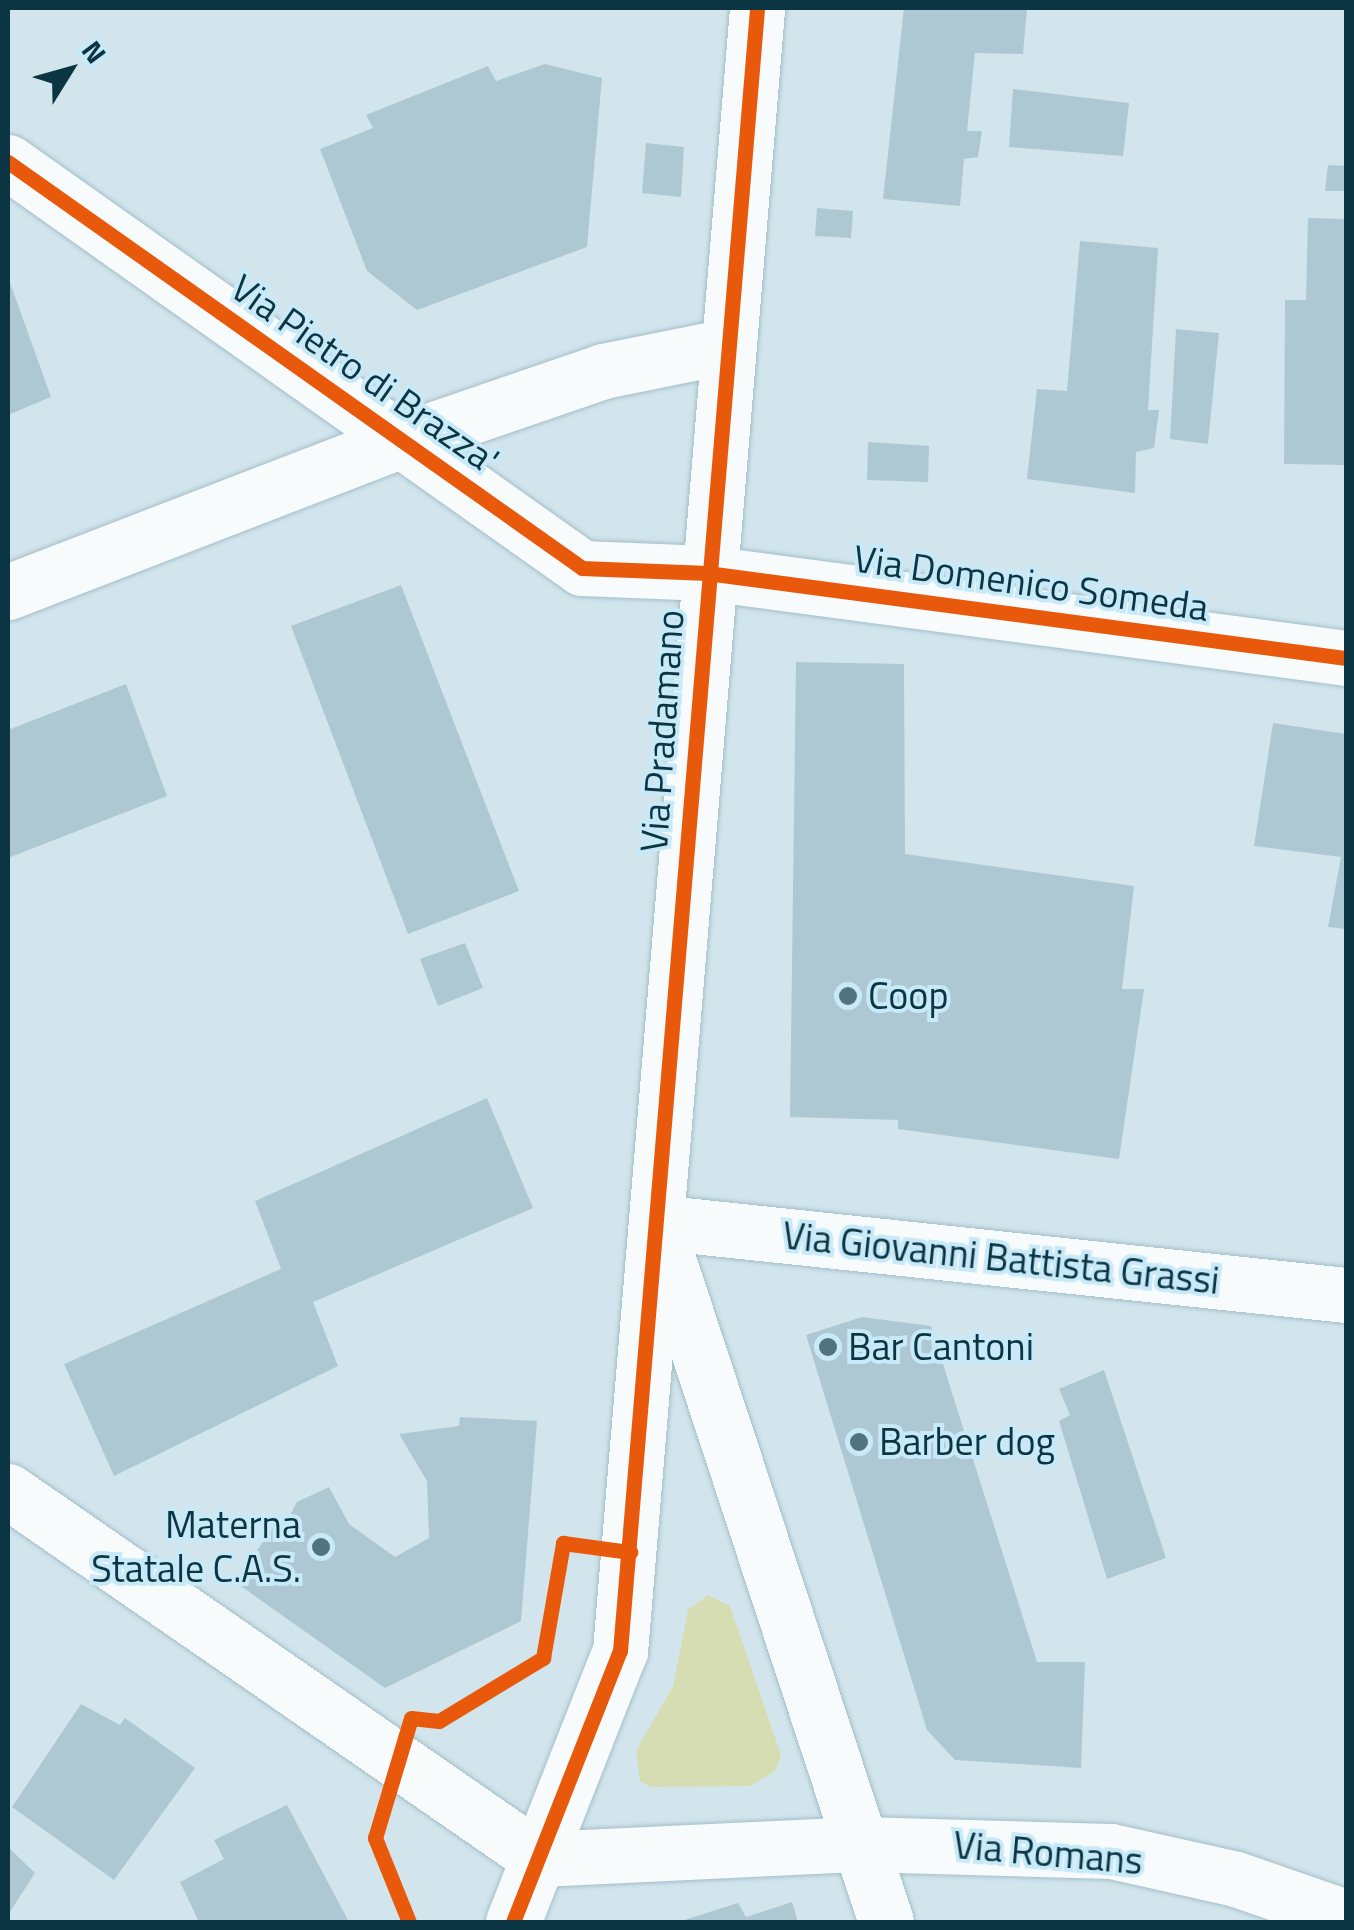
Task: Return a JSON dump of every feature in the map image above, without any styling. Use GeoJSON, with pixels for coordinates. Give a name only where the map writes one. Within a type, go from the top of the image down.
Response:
{"type":"FeatureCollection","features":[{"type":"Feature","properties":{"kind":"street","name":"Via Pradamano"},"geometry":{"type":"LineString","coordinates":[[513,1922],[620,1652],[706,574],[757,8]]}},
{"type":"Feature","properties":{"kind":"street","name":"Via Pietro di Brazza'"},"geometry":{"type":"LineString","coordinates":[[8,162],[582,568],[706,574]]}},
{"type":"Feature","properties":{"kind":"street","name":"Via Pietro di Brazza'"},"geometry":{"type":"LineString","coordinates":[[402,440],[603,371],[727,346]]}},
{"type":"Feature","properties":{"kind":"street"},"geometry":{"type":"LineString","coordinates":[[8,592],[402,440]]}},
{"type":"Feature","properties":{"kind":"street","name":"Via Domenico Someda"},"geometry":{"type":"LineString","coordinates":[[706,574],[1346,658]]}},
{"type":"Feature","properties":{"kind":"street"},"geometry":{"type":"LineString","coordinates":[[656,1222],[886,1922]]}},
{"type":"Feature","properties":{"kind":"street","name":"Via Giovanni Battista Grassi"},"geometry":{"type":"LineString","coordinates":[[656,1222],[1346,1295]]}},
{"type":"Feature","properties":{"kind":"street"},"geometry":{"type":"LineString","coordinates":[[8,1492],[540,1859]]}},
{"type":"Feature","properties":{"kind":"street","name":"Via Romans"},"geometry":{"type":"LineString","coordinates":[[540,1859],[861,1844],[1111,1851],[1236,1879],[1346,1918]]}},
{"type":"Feature","properties":{"kind":"green space"},"geometry":{"type":"Polygon","coordinates":[[[708,1595],[730,1606],[781,1755],[776,1770],[751,1786],[650,1787],[640,1781],[636,1751],[673,1686],[688,1610],[708,1595]]]}},
{"type":"Feature","properties":{"kind":"building"},"geometry":{"type":"Polygon","coordinates":[[[904,8],[1027,8],[1023,54],[975,53],[967,131],[982,131],[978,157],[964,159],[960,206],[883,199],[904,8]]]}},
{"type":"Feature","properties":{"kind":"building"},"geometry":{"type":"Polygon","coordinates":[[[545,64],[602,78],[587,247],[417,310],[367,271],[320,149],[373,128],[366,115],[488,66],[496,81],[545,64]]]}},
{"type":"Feature","properties":{"kind":"building"},"geometry":{"type":"Polygon","coordinates":[[[1013,89],[1129,103],[1123,156],[1009,147],[1013,89]]]}},
{"type":"Feature","properties":{"kind":"building"},"geometry":{"type":"Polygon","coordinates":[[[646,143],[684,147],[681,197],[642,193],[646,143]]]}},
{"type":"Feature","properties":{"kind":"building"},"geometry":{"type":"Polygon","coordinates":[[[1328,165],[1346,166],[1346,191],[1325,191],[1328,165]]]}},
{"type":"Feature","properties":{"kind":"building"},"geometry":{"type":"Polygon","coordinates":[[[817,208],[853,211],[851,238],[815,236],[817,208]]]}},
{"type":"Feature","properties":{"kind":"building"},"geometry":{"type":"Polygon","coordinates":[[[1308,218],[1346,219],[1346,465],[1284,464],[1285,300],[1306,300],[1308,218]]]}},
{"type":"Feature","properties":{"kind":"building"},"geometry":{"type":"Polygon","coordinates":[[[1080,241],[1158,248],[1148,410],[1159,410],[1154,448],[1136,452],[1135,493],[1027,479],[1037,389],[1067,391],[1080,241]]]}},
{"type":"Feature","properties":{"kind":"building"},"geometry":{"type":"Polygon","coordinates":[[[8,277],[51,397],[8,415],[8,277]]]}},
{"type":"Feature","properties":{"kind":"building"},"geometry":{"type":"Polygon","coordinates":[[[1176,329],[1219,333],[1208,444],[1170,439],[1176,329]]]}},
{"type":"Feature","properties":{"kind":"building"},"geometry":{"type":"Polygon","coordinates":[[[868,442],[929,446],[928,482],[867,480],[868,442]]]}},
{"type":"Feature","properties":{"kind":"building"},"geometry":{"type":"Polygon","coordinates":[[[401,585],[519,891],[408,934],[291,626],[401,585]]]}},
{"type":"Feature","properties":{"kind":"building"},"geometry":{"type":"Polygon","coordinates":[[[796,662],[904,664],[905,854],[1134,886],[1122,989],[1144,989],[1119,1159],[898,1129],[898,1120],[790,1117],[796,662]]]}},
{"type":"Feature","properties":{"kind":"building"},"geometry":{"type":"Polygon","coordinates":[[[126,684],[167,796],[8,858],[8,730],[126,684]]]}},
{"type":"Feature","properties":{"kind":"building"},"geometry":{"type":"Polygon","coordinates":[[[1273,723],[1346,734],[1346,929],[1328,927],[1341,857],[1254,846],[1273,723]]]}},
{"type":"Feature","properties":{"kind":"building"},"geometry":{"type":"Polygon","coordinates":[[[465,943],[483,988],[438,1006],[420,959],[465,943]]]}},
{"type":"Feature","properties":{"kind":"building"},"geometry":{"type":"Polygon","coordinates":[[[487,1098],[533,1208],[313,1302],[338,1366],[114,1476],[64,1364],[281,1269],[255,1201],[487,1098]]]}},
{"type":"Feature","properties":{"kind":"building"},"geometry":{"type":"Polygon","coordinates":[[[862,1317],[931,1326],[1037,1662],[1085,1662],[1081,1768],[955,1760],[927,1730],[806,1335],[862,1317]]]}},
{"type":"Feature","properties":{"kind":"building"},"geometry":{"type":"Polygon","coordinates":[[[1104,1370],[1166,1558],[1107,1579],[1059,1421],[1070,1415],[1059,1389],[1104,1370]]]}},
{"type":"Feature","properties":{"kind":"building","name":"Materna Statale C.A.S."},"geometry":{"type":"Polygon","coordinates":[[[460,1417],[537,1421],[521,1621],[385,1688],[235,1582],[281,1516],[288,1519],[297,1502],[329,1487],[349,1524],[395,1557],[429,1538],[427,1481],[399,1434],[459,1426],[460,1417]]]}},
{"type":"Feature","properties":{"kind":"building"},"geometry":{"type":"Polygon","coordinates":[[[81,1704],[120,1725],[125,1718],[195,1768],[114,1880],[12,1807],[81,1704]]]}},
{"type":"Feature","properties":{"kind":"building"},"geometry":{"type":"Polygon","coordinates":[[[287,1805],[349,1922],[199,1922],[180,1882],[224,1859],[214,1840],[287,1805]]]}},
{"type":"Feature","properties":{"kind":"building"},"geometry":{"type":"Polygon","coordinates":[[[8,1847],[35,1873],[8,1915],[8,1847]]]}},
{"type":"Feature","properties":{"kind":"building"},"geometry":{"type":"Polygon","coordinates":[[[792,1902],[798,1922],[678,1922],[738,1903],[746,1917],[792,1902]]]}},
{"type":"Feature","properties":{"kind":"cycle path"},"geometry":{"type":"LineString","coordinates":[[513,1922],[620,1651],[757,8]]}},
{"type":"Feature","properties":{"kind":"cycle path"},"geometry":{"type":"LineString","coordinates":[[8,162],[582,568],[707,573],[1346,658]]}},
{"type":"Feature","properties":{"kind":"cycle path"},"geometry":{"type":"LineString","coordinates":[[409,1922],[375,1838],[411,1718],[439,1721],[543,1658],[563,1543],[630,1552]]}},
{"type":"Feature","properties":{"kind":"place","name":"Coop"},"geometry":{"type":"Point","coordinates":[848,996]}},
{"type":"Feature","properties":{"kind":"place","name":"Bar Cantoni"},"geometry":{"type":"Point","coordinates":[828,1347]}},
{"type":"Feature","properties":{"kind":"place","name":"Barber dog"},"geometry":{"type":"Point","coordinates":[859,1442]}},
{"type":"Feature","properties":{"kind":"place","name":"Materna Statale C.A.S."},"geometry":{"type":"Point","coordinates":[321,1547]}}]}
